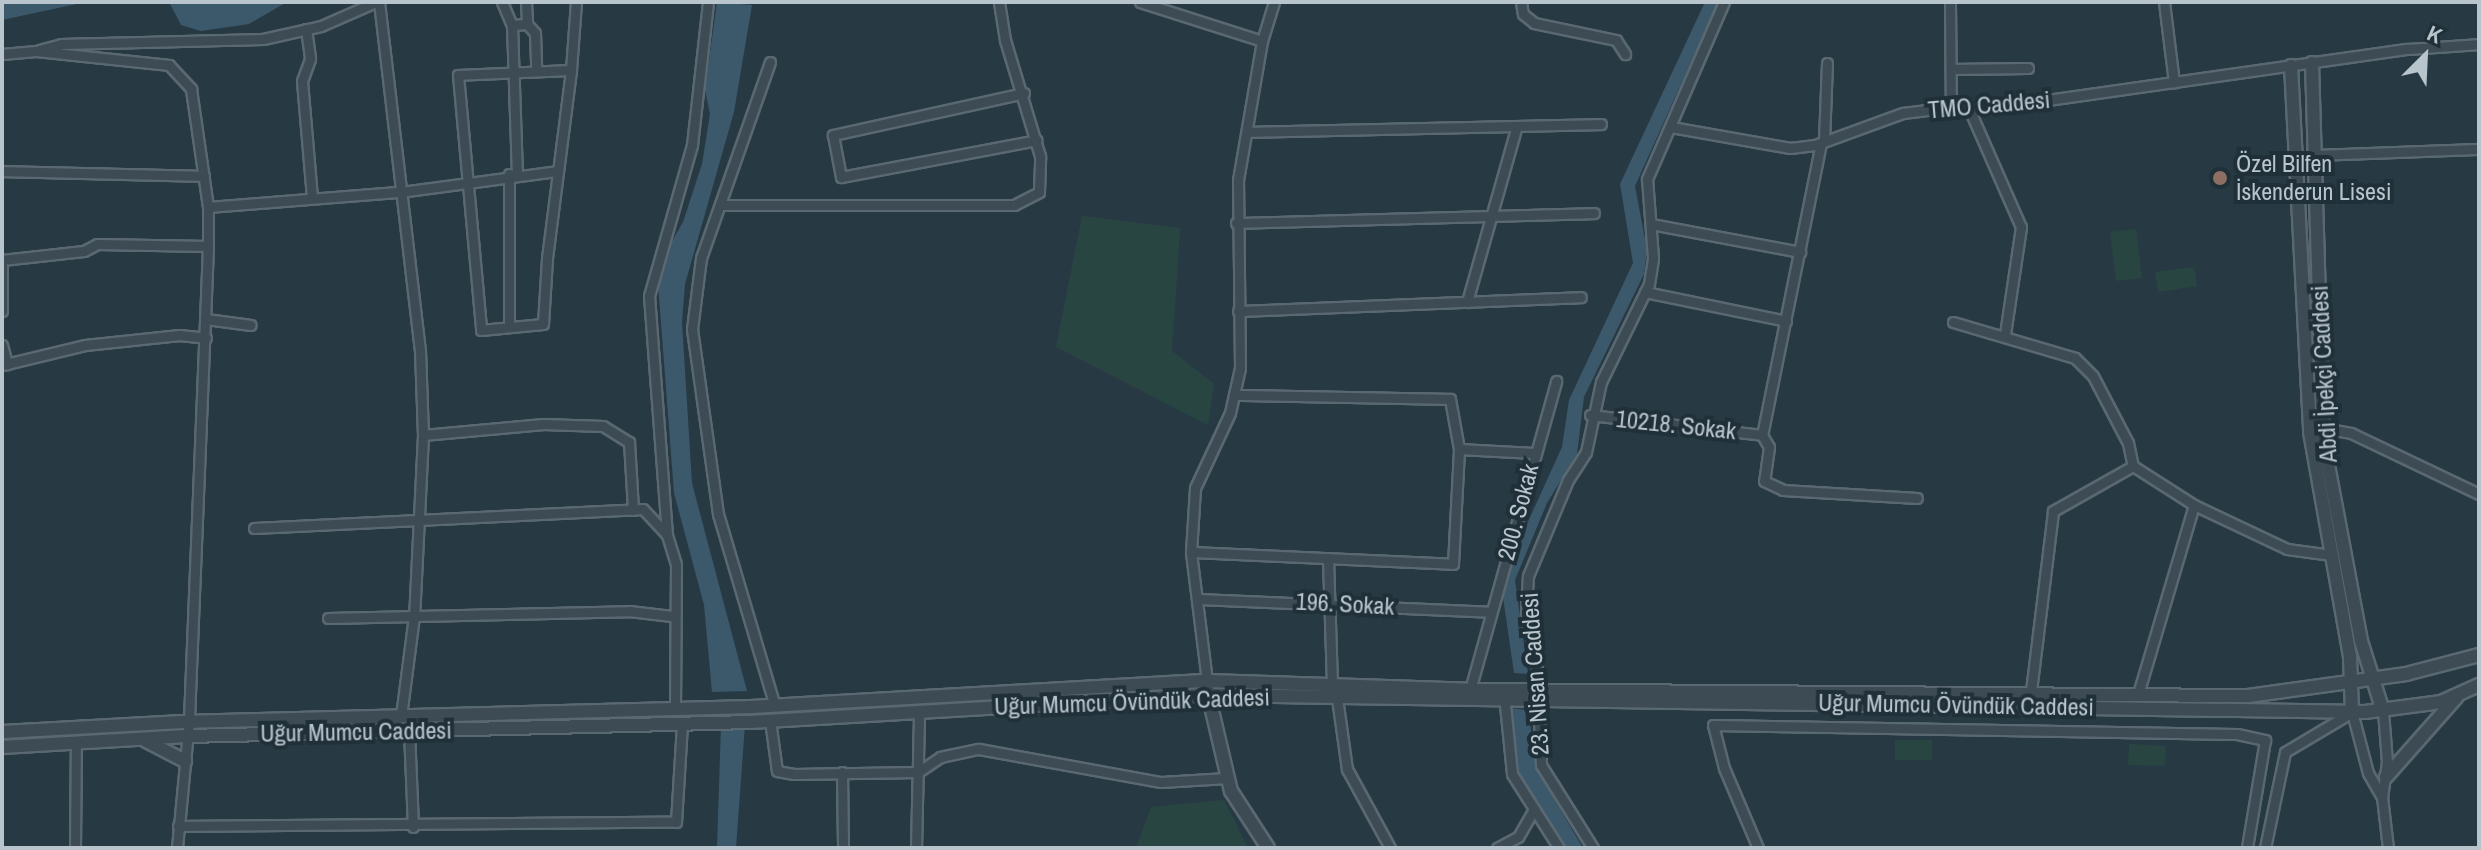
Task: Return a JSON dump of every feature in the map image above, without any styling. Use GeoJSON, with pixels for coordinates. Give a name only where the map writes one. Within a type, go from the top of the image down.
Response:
{"type":"FeatureCollection","features":[{"type":"Feature","properties":{"kind":"street"},"geometry":{"type":"LineString","coordinates":[[2,54],[36,51],[61,44],[159,45],[263,39],[306,29],[378,2],[420,350],[423,435],[414,616],[401,716]]}},
{"type":"Feature","properties":{"kind":"street"},"geometry":{"type":"LineString","coordinates":[[502,2],[512,25],[513,174],[509,326]]}},
{"type":"Feature","properties":{"kind":"street"},"geometry":{"type":"LineString","coordinates":[[526,2],[527,24],[535,33],[536,70]]}},
{"type":"Feature","properties":{"kind":"street"},"geometry":{"type":"LineString","coordinates":[[571,70],[458,75],[481,330],[543,324],[571,70],[576,2]]}},
{"type":"Feature","properties":{"kind":"street"},"geometry":{"type":"LineString","coordinates":[[675,709],[672,616],[678,587],[667,535],[649,296],[692,145],[708,2]]}},
{"type":"Feature","properties":{"kind":"street"},"geometry":{"type":"LineString","coordinates":[[720,205],[789,209],[885,201],[1014,205],[1039,192],[1037,140],[1005,40],[999,2]]}},
{"type":"Feature","properties":{"kind":"street"},"geometry":{"type":"LineString","coordinates":[[1140,2],[1262,41]]}},
{"type":"Feature","properties":{"kind":"street"},"geometry":{"type":"LineString","coordinates":[[1268,848],[1227,778],[1207,695],[1191,552],[1195,488],[1234,395],[1240,368],[1236,223],[1262,41],[1274,2]]}},
{"type":"Feature","properties":{"kind":"street"},"geometry":{"type":"LineString","coordinates":[[1521,2],[1523,14],[1534,23],[1616,40],[1625,54]]}},
{"type":"Feature","properties":{"kind":"street","name":"23. Nisan Caddesi"},"geometry":{"type":"LineString","coordinates":[[1593,848],[1541,765],[1532,704],[1526,612],[1528,576],[1568,480],[1586,452],[1590,415],[1645,292],[1653,258],[1647,179],[1724,2]]}},
{"type":"Feature","properties":{"kind":"street"},"geometry":{"type":"LineString","coordinates":[[1950,2],[1951,107]]}},
{"type":"Feature","properties":{"kind":"street"},"geometry":{"type":"LineString","coordinates":[[2164,2],[2174,82]]}},
{"type":"Feature","properties":{"kind":"street"},"geometry":{"type":"LineString","coordinates":[[512,25],[527,24]]}},
{"type":"Feature","properties":{"kind":"street"},"geometry":{"type":"LineString","coordinates":[[306,29],[310,59],[302,81],[312,197]]}},
{"type":"Feature","properties":{"kind":"street","name":"TMO Caddesi"},"geometry":{"type":"LineString","coordinates":[[1671,127],[1790,148],[1822,142],[1881,119],[1951,107],[1970,111],[2312,63],[2479,44]]}},
{"type":"Feature","properties":{"kind":"street"},"geometry":{"type":"LineString","coordinates":[[36,51],[169,65],[191,89],[208,207],[208,246],[189,721],[177,848]]}},
{"type":"Feature","properties":{"kind":"street"},"geometry":{"type":"LineString","coordinates":[[770,62],[701,258],[692,329],[718,514],[775,706]]}},
{"type":"Feature","properties":{"kind":"street"},"geometry":{"type":"LineString","coordinates":[[1827,63],[1822,142],[1762,435],[1769,447],[1764,481],[1783,490],[1917,498]]}},
{"type":"Feature","properties":{"kind":"street","name":"Abdi İpekçi Caddesi"},"geometry":{"type":"LineString","coordinates":[[2312,63],[2323,428],[2361,641],[2383,711]]}},
{"type":"Feature","properties":{"kind":"street","name":"Abdi İpekçi Caddesi"},"geometry":{"type":"LineString","coordinates":[[2291,66],[2310,432],[2352,684],[2348,701],[2352,712]]}},
{"type":"Feature","properties":{"kind":"street"},"geometry":{"type":"LineString","coordinates":[[1951,69],[2028,68]]}},
{"type":"Feature","properties":{"kind":"street"},"geometry":{"type":"LineString","coordinates":[[1024,93],[833,135],[841,177],[1037,140]]}},
{"type":"Feature","properties":{"kind":"street"},"geometry":{"type":"LineString","coordinates":[[1970,111],[2021,227],[2005,334]]}},
{"type":"Feature","properties":{"kind":"street"},"geometry":{"type":"LineString","coordinates":[[1248,132],[1516,129],[1601,124]]}},
{"type":"Feature","properties":{"kind":"street"},"geometry":{"type":"LineString","coordinates":[[1467,302],[1516,129]]}},
{"type":"Feature","properties":{"kind":"street"},"geometry":{"type":"LineString","coordinates":[[2313,155],[2479,149]]}},
{"type":"Feature","properties":{"kind":"street"},"geometry":{"type":"LineString","coordinates":[[2,171],[204,176]]}},
{"type":"Feature","properties":{"kind":"street"},"geometry":{"type":"LineString","coordinates":[[208,207],[400,192],[466,180],[558,171]]}},
{"type":"Feature","properties":{"kind":"street"},"geometry":{"type":"LineString","coordinates":[[1236,223],[1594,213]]}},
{"type":"Feature","properties":{"kind":"street"},"geometry":{"type":"LineString","coordinates":[[1651,224],[1800,252]]}},
{"type":"Feature","properties":{"kind":"street"},"geometry":{"type":"LineString","coordinates":[[2,260],[84,251],[97,244],[208,246]]}},
{"type":"Feature","properties":{"kind":"street"},"geometry":{"type":"LineString","coordinates":[[2,266],[2,311]]}},
{"type":"Feature","properties":{"kind":"street"},"geometry":{"type":"LineString","coordinates":[[1645,292],[1786,321]]}},
{"type":"Feature","properties":{"kind":"street"},"geometry":{"type":"LineString","coordinates":[[1238,311],[1581,297]]}},
{"type":"Feature","properties":{"kind":"street"},"geometry":{"type":"LineString","coordinates":[[206,319],[251,325]]}},
{"type":"Feature","properties":{"kind":"street"},"geometry":{"type":"LineString","coordinates":[[1953,322],[2005,334],[2075,358],[2093,376],[2128,443],[2133,466],[2194,505],[2287,549],[2332,555]]}},
{"type":"Feature","properties":{"kind":"street"},"geometry":{"type":"LineString","coordinates":[[2,345],[4,364],[99,344],[179,335],[206,338]]}},
{"type":"Feature","properties":{"kind":"street","name":"200. Sokak"},"geometry":{"type":"LineString","coordinates":[[1470,690],[1556,381]]}},
{"type":"Feature","properties":{"kind":"street"},"geometry":{"type":"LineString","coordinates":[[1191,552],[1453,564],[1459,449],[1450,399],[1234,395]]}},
{"type":"Feature","properties":{"kind":"street","name":"10218. Sokak"},"geometry":{"type":"LineString","coordinates":[[1590,415],[1762,435]]}},
{"type":"Feature","properties":{"kind":"street"},"geometry":{"type":"LineString","coordinates":[[423,435],[543,424],[603,426],[629,442],[633,510]]}},
{"type":"Feature","properties":{"kind":"street"},"geometry":{"type":"LineString","coordinates":[[2323,428],[2351,433],[2479,494]]}},
{"type":"Feature","properties":{"kind":"street"},"geometry":{"type":"LineString","coordinates":[[1459,449],[1534,453]]}},
{"type":"Feature","properties":{"kind":"street"},"geometry":{"type":"LineString","coordinates":[[2031,691],[2053,511],[2133,466]]}},
{"type":"Feature","properties":{"kind":"street"},"geometry":{"type":"LineString","coordinates":[[2138,694],[2194,505]]}},
{"type":"Feature","properties":{"kind":"street"},"geometry":{"type":"LineString","coordinates":[[254,528],[633,510],[652,515],[667,535]]}},
{"type":"Feature","properties":{"kind":"street"},"geometry":{"type":"LineString","coordinates":[[1328,558],[1332,602],[1332,684]]}},
{"type":"Feature","properties":{"kind":"street","name":"196. Sokak"},"geometry":{"type":"LineString","coordinates":[[1198,599],[1332,602],[1491,612]]}},
{"type":"Feature","properties":{"kind":"street"},"geometry":{"type":"LineString","coordinates":[[328,618],[629,611],[672,616]]}},
{"type":"Feature","properties":{"kind":"street","name":"Uğur Mumcu Övündük Caddesi"},"geometry":{"type":"LineString","coordinates":[[710,708],[1207,681],[1470,690],[2031,691],[2248,696],[2352,684],[2479,655]]}},
{"type":"Feature","properties":{"kind":"street"},"geometry":{"type":"LineString","coordinates":[[2386,777],[2458,697],[2479,685]]}},
{"type":"Feature","properties":{"kind":"street"},"geometry":{"type":"LineString","coordinates":[[1508,688],[1512,774],[1559,848]]}},
{"type":"Feature","properties":{"kind":"street","name":"Uğur Mumcu Övündük Caddesi"},"geometry":{"type":"LineString","coordinates":[[711,723],[1207,695],[1532,704],[2352,712],[2383,711],[2458,697]]}},
{"type":"Feature","properties":{"kind":"street"},"geometry":{"type":"LineString","coordinates":[[1337,698],[1347,769],[1390,848]]}},
{"type":"Feature","properties":{"kind":"street","name":"Uğur Mumcu Caddesi"},"geometry":{"type":"LineString","coordinates":[[2,732],[189,721],[710,708]]}},
{"type":"Feature","properties":{"kind":"street"},"geometry":{"type":"LineString","coordinates":[[2383,711],[2386,777],[2382,797],[2388,848]]}},
{"type":"Feature","properties":{"kind":"street"},"geometry":{"type":"LineString","coordinates":[[2265,848],[2285,752],[2352,712],[2368,773],[2382,797]]}},
{"type":"Feature","properties":{"kind":"street"},"geometry":{"type":"LineString","coordinates":[[916,848],[919,713]]}},
{"type":"Feature","properties":{"kind":"street"},"geometry":{"type":"LineString","coordinates":[[770,720],[777,771],[918,772],[940,757],[979,749],[1161,782],[1227,778]]}},
{"type":"Feature","properties":{"kind":"street","name":"Uğur Mumcu Caddesi"},"geometry":{"type":"LineString","coordinates":[[2,747],[187,736],[711,723]]}},
{"type":"Feature","properties":{"kind":"street"},"geometry":{"type":"LineString","coordinates":[[178,826],[413,827],[676,822],[682,724]]}},
{"type":"Feature","properties":{"kind":"street"},"geometry":{"type":"LineString","coordinates":[[1758,848],[1724,768],[1713,725],[2237,734],[2265,740],[2247,848]]}},
{"type":"Feature","properties":{"kind":"street"},"geometry":{"type":"LineString","coordinates":[[409,731],[413,827]]}},
{"type":"Feature","properties":{"kind":"street"},"geometry":{"type":"LineString","coordinates":[[139,739],[185,761]]}},
{"type":"Feature","properties":{"kind":"street"},"geometry":{"type":"LineString","coordinates":[[75,848],[76,743]]}},
{"type":"Feature","properties":{"kind":"street"},"geometry":{"type":"LineString","coordinates":[[842,772],[843,848]]}},
{"type":"Feature","properties":{"kind":"street"},"geometry":{"type":"LineString","coordinates":[[1497,848],[1518,837],[1534,809]]}},
{"type":"Feature","properties":{"kind":"green space"},"geometry":{"type":"Polygon","coordinates":[[[1082,216],[1180,228],[1172,351],[1214,384],[1208,425],[1056,347],[1082,216]]]}},
{"type":"Feature","properties":{"kind":"green space"},"geometry":{"type":"Polygon","coordinates":[[[2136,229],[2142,278],[2116,281],[2110,232],[2136,229]]]}},
{"type":"Feature","properties":{"kind":"green space"},"geometry":{"type":"Polygon","coordinates":[[[2194,267],[2197,286],[2158,292],[2155,272],[2194,267]]]}},
{"type":"Feature","properties":{"kind":"green space"},"geometry":{"type":"Polygon","coordinates":[[[1895,740],[1932,740],[1932,760],[1895,760],[1895,740]]]}},
{"type":"Feature","properties":{"kind":"green space"},"geometry":{"type":"Polygon","coordinates":[[[2129,744],[2166,746],[2165,766],[2128,765],[2129,744]]]}},
{"type":"Feature","properties":{"kind":"green space"},"geometry":{"type":"Polygon","coordinates":[[[1224,800],[1248,848],[1136,848],[1151,807],[1224,800]]]}},
{"type":"Feature","properties":{"kind":"water"},"geometry":{"type":"Polygon","coordinates":[[[2,2],[86,2],[2,20],[2,2]]]}},
{"type":"Feature","properties":{"kind":"water"},"geometry":{"type":"Polygon","coordinates":[[[169,2],[287,2],[249,24],[201,31],[181,25],[169,2]]]}},
{"type":"Feature","properties":{"kind":"water"},"geometry":{"type":"Polygon","coordinates":[[[717,2],[752,5],[734,112],[685,284],[682,322],[692,483],[747,691],[712,692],[704,605],[674,493],[658,284],[663,257],[683,222],[702,164],[710,114],[705,90],[717,2]]]}},
{"type":"Feature","properties":{"kind":"water"},"geometry":{"type":"Polygon","coordinates":[[[1705,2],[1718,2],[1635,186],[1647,250],[1644,274],[1584,397],[1577,454],[1547,503],[1515,580],[1528,674],[1514,673],[1502,590],[1506,570],[1562,447],[1569,400],[1633,263],[1620,184],[1705,2]]]}},
{"type":"Feature","properties":{"kind":"water"},"geometry":{"type":"Polygon","coordinates":[[[1508,708],[1528,710],[1537,770],[1583,848],[1566,848],[1519,773],[1508,708]]]}},
{"type":"Feature","properties":{"kind":"water"},"geometry":{"type":"Polygon","coordinates":[[[745,725],[736,848],[717,848],[721,726],[745,725]]]}},
{"type":"Feature","properties":{"kind":"place","name":"Özel Bilfen İskenderun Lisesi"},"geometry":{"type":"Point","coordinates":[2220,178]}}]}
